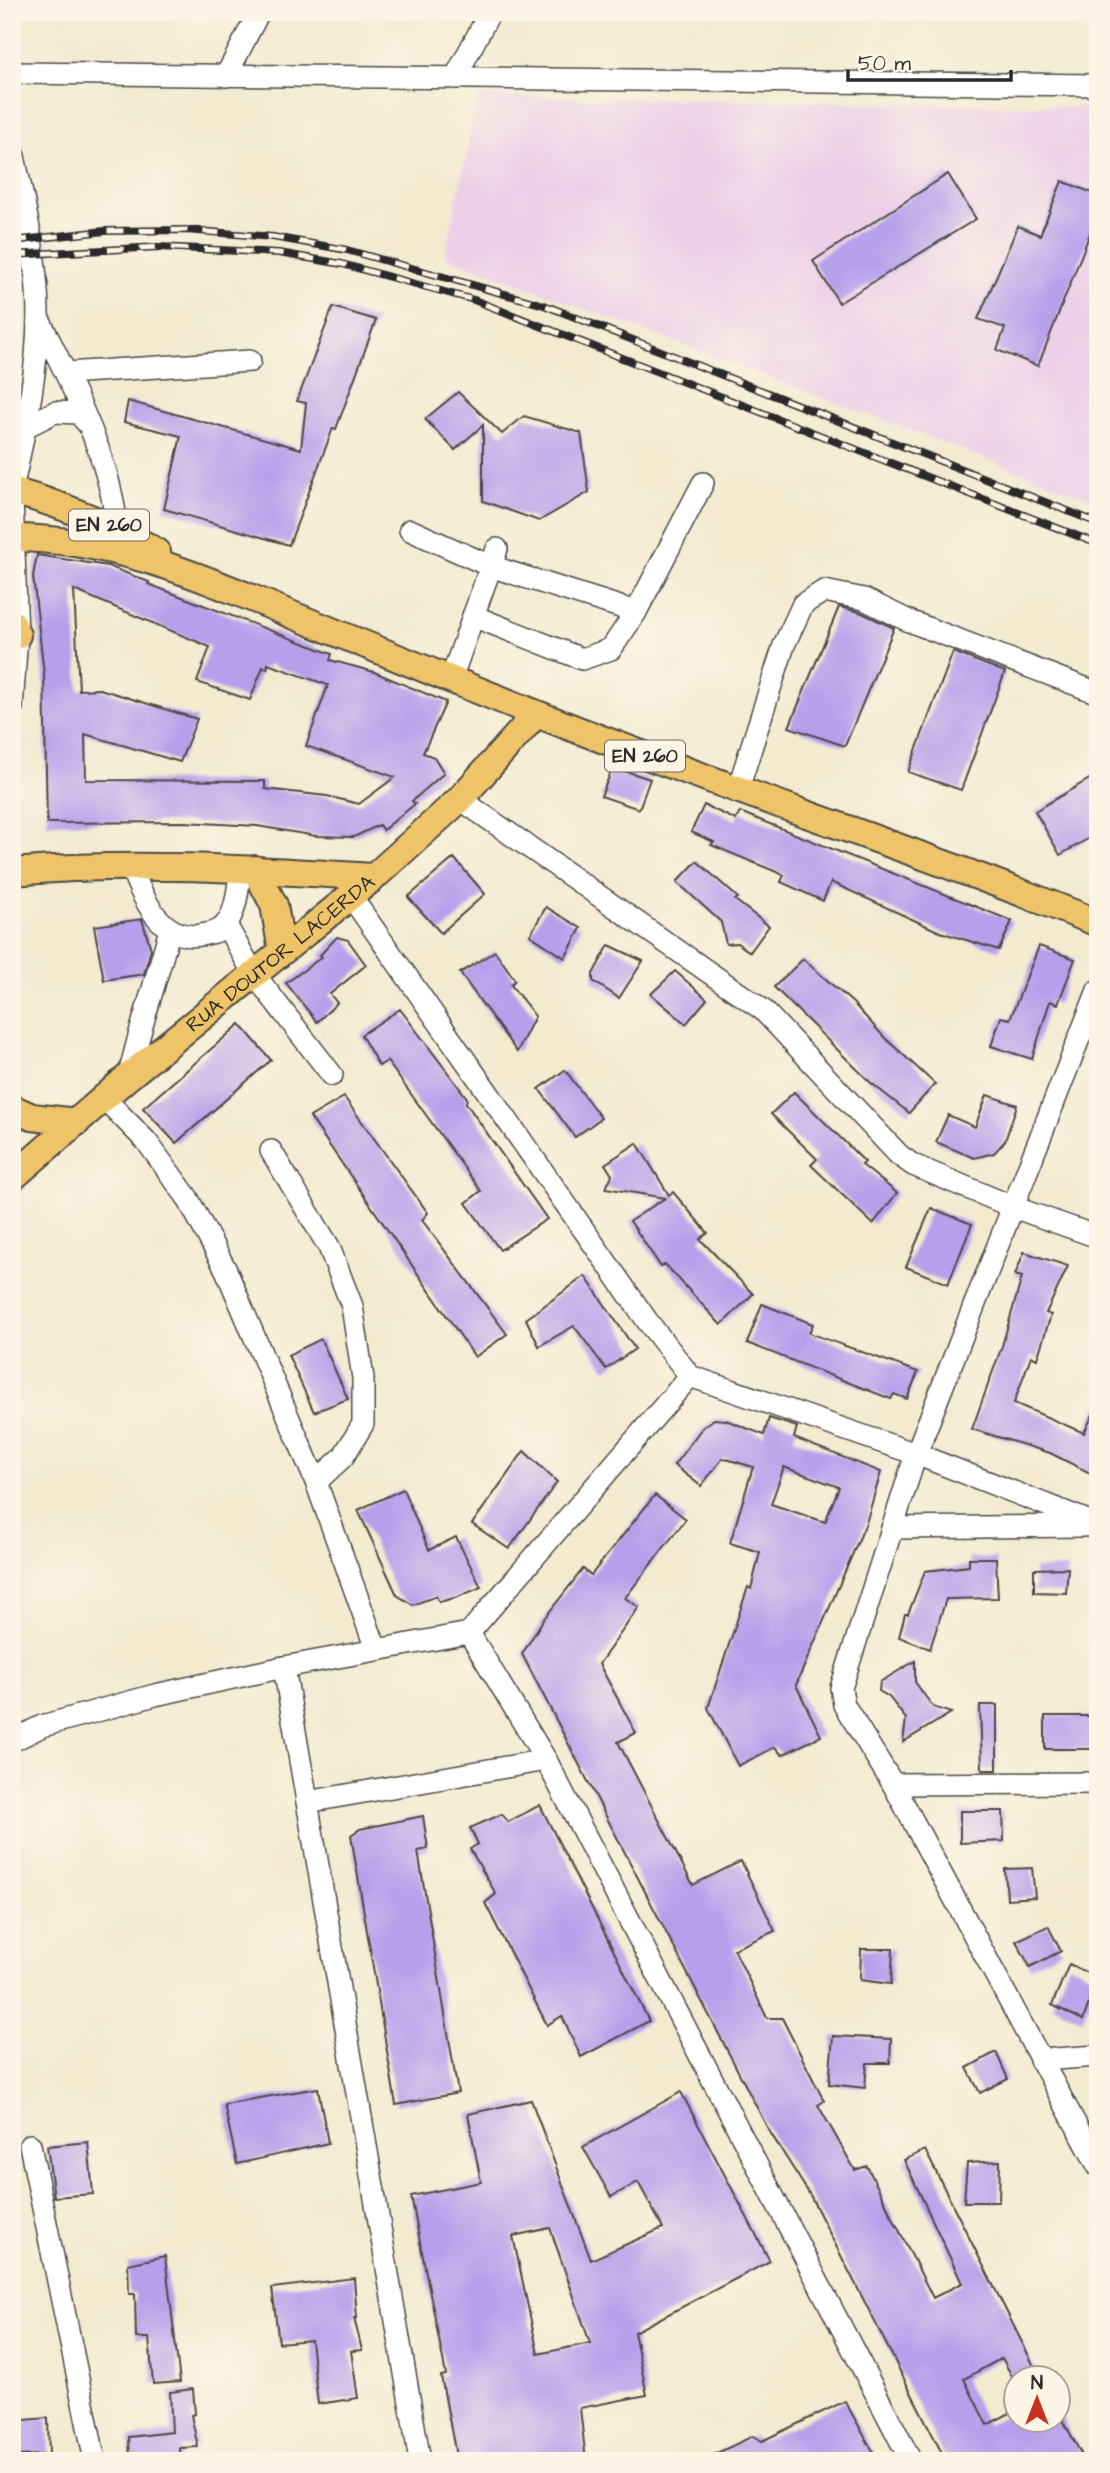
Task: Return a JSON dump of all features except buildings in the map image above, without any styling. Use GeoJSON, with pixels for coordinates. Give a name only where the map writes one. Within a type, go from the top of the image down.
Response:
{"type":"FeatureCollection","features":[{"type":"Feature","properties":{"kind":"main road","name":"EN 260"},"geometry":{"type":"LineString","coordinates":[[12,491],[71,507],[117,528],[198,576]]}},
{"type":"Feature","properties":{"kind":"main road","name":"EN 260"},"geometry":{"type":"LineString","coordinates":[[13,538],[60,539],[102,547],[198,576],[536,714],[737,792],[989,879],[1098,923]]}},
{"type":"Feature","properties":{"kind":"main road","name":"RUA DOUTOR LACERDA"},"geometry":{"type":"LineString","coordinates":[[12,1178],[129,1076],[374,877],[460,799],[536,714]]}},
{"type":"Feature","properties":{"kind":"main road"},"geometry":{"type":"LineString","coordinates":[[12,872],[130,865],[374,877]]}},
{"type":"Feature","properties":{"kind":"main road"},"geometry":{"type":"LineString","coordinates":[[248,869],[274,905],[282,951]]}},
{"type":"Feature","properties":{"kind":"main road"},"geometry":{"type":"LineString","coordinates":[[12,1108],[32,1117],[77,1122]]}},
{"type":"Feature","properties":{"kind":"street"},"geometry":{"type":"LineString","coordinates":[[226,76],[259,12]]}},
{"type":"Feature","properties":{"kind":"street"},"geometry":{"type":"LineString","coordinates":[[455,78],[490,12]]}},
{"type":"Feature","properties":{"kind":"street"},"geometry":{"type":"LineString","coordinates":[[12,73],[1098,85]]}},
{"type":"Feature","properties":{"kind":"street"},"geometry":{"type":"LineString","coordinates":[[12,147],[33,252],[38,317],[25,427],[12,491]]}},
{"type":"Feature","properties":{"kind":"street"},"geometry":{"type":"LineString","coordinates":[[38,317],[66,373],[106,473],[117,528]]}},
{"type":"Feature","properties":{"kind":"street"},"geometry":{"type":"LineString","coordinates":[[66,373],[250,361]]}},
{"type":"Feature","properties":{"kind":"street"},"geometry":{"type":"LineString","coordinates":[[25,427],[42,416],[66,411],[78,414],[87,423]]}},
{"type":"Feature","properties":{"kind":"street"},"geometry":{"type":"LineString","coordinates":[[474,616],[582,659],[598,656],[611,649],[636,612],[703,483]]}},
{"type":"Feature","properties":{"kind":"street"},"geometry":{"type":"LineString","coordinates":[[12,498],[15,629],[12,707]]}},
{"type":"Feature","properties":{"kind":"street"},"geometry":{"type":"LineString","coordinates":[[410,530],[494,558],[636,612]]}},
{"type":"Feature","properties":{"kind":"street"},"geometry":{"type":"LineString","coordinates":[[451,679],[494,558]]}},
{"type":"Feature","properties":{"kind":"street"},"geometry":{"type":"LineString","coordinates":[[737,792],[784,645],[803,604],[824,591],[863,599],[909,621],[1098,693]]}},
{"type":"Feature","properties":{"kind":"street"},"geometry":{"type":"LineString","coordinates":[[460,799],[763,1010],[899,1155],[914,1165],[1013,1207],[1098,1237]]}},
{"type":"Feature","properties":{"kind":"street"},"geometry":{"type":"LineString","coordinates":[[130,865],[153,911],[170,929],[193,936],[217,932],[226,925],[248,869]]}},
{"type":"Feature","properties":{"kind":"street"},"geometry":{"type":"LineString","coordinates":[[350,895],[648,1322],[691,1376],[916,1454],[1097,1525]]}},
{"type":"Feature","properties":{"kind":"street"},"geometry":{"type":"LineString","coordinates":[[226,925],[254,974],[332,1075]]}},
{"type":"Feature","properties":{"kind":"street"},"geometry":{"type":"LineString","coordinates":[[129,1076],[140,1026],[159,974],[170,929]]}},
{"type":"Feature","properties":{"kind":"street"},"geometry":{"type":"LineString","coordinates":[[1098,990],[916,1454],[841,1688],[844,1705],[893,1784],[1098,2166]]}},
{"type":"Feature","properties":{"kind":"street"},"geometry":{"type":"LineString","coordinates":[[104,1099],[147,1142],[187,1197],[226,1270],[316,1482],[376,1649]]}},
{"type":"Feature","properties":{"kind":"street"},"geometry":{"type":"LineString","coordinates":[[271,1151],[329,1247],[352,1306],[363,1378],[363,1424],[343,1457],[316,1482]]}},
{"type":"Feature","properties":{"kind":"street"},"geometry":{"type":"LineString","coordinates":[[12,1741],[42,1726],[155,1695],[284,1667],[469,1633],[691,1376]]}},
{"type":"Feature","properties":{"kind":"street"},"geometry":{"type":"LineString","coordinates":[[892,1528],[1097,1525]]}},
{"type":"Feature","properties":{"kind":"street"},"geometry":{"type":"LineString","coordinates":[[469,1633],[546,1760],[911,2461]]}},
{"type":"Feature","properties":{"kind":"street"},"geometry":{"type":"LineString","coordinates":[[284,1667],[420,2461]]}},
{"type":"Feature","properties":{"kind":"street"},"geometry":{"type":"LineString","coordinates":[[307,1802],[546,1760]]}},
{"type":"Feature","properties":{"kind":"street"},"geometry":{"type":"LineString","coordinates":[[893,1784],[1098,1783]]}},
{"type":"Feature","properties":{"kind":"street"},"geometry":{"type":"LineString","coordinates":[[1040,2060],[1098,2056]]}},
{"type":"Feature","properties":{"kind":"street"},"geometry":{"type":"LineString","coordinates":[[30,2145],[95,2461]]}},
{"type":"Feature","properties":{"kind":"shaded area"},"geometry":{"type":"Polygon","coordinates":[[[478,96],[1098,107],[1098,501],[445,256],[478,96]]]}},
{"type":"Feature","properties":{"kind":"railway"},"geometry":{"type":"LineString","coordinates":[[12,241],[105,231],[186,230],[273,237],[347,250],[544,305],[1098,523]]}},
{"type":"Feature","properties":{"kind":"railway"},"geometry":{"type":"LineString","coordinates":[[12,255],[159,247],[279,253],[342,264],[474,300],[1098,544]]}}]}
